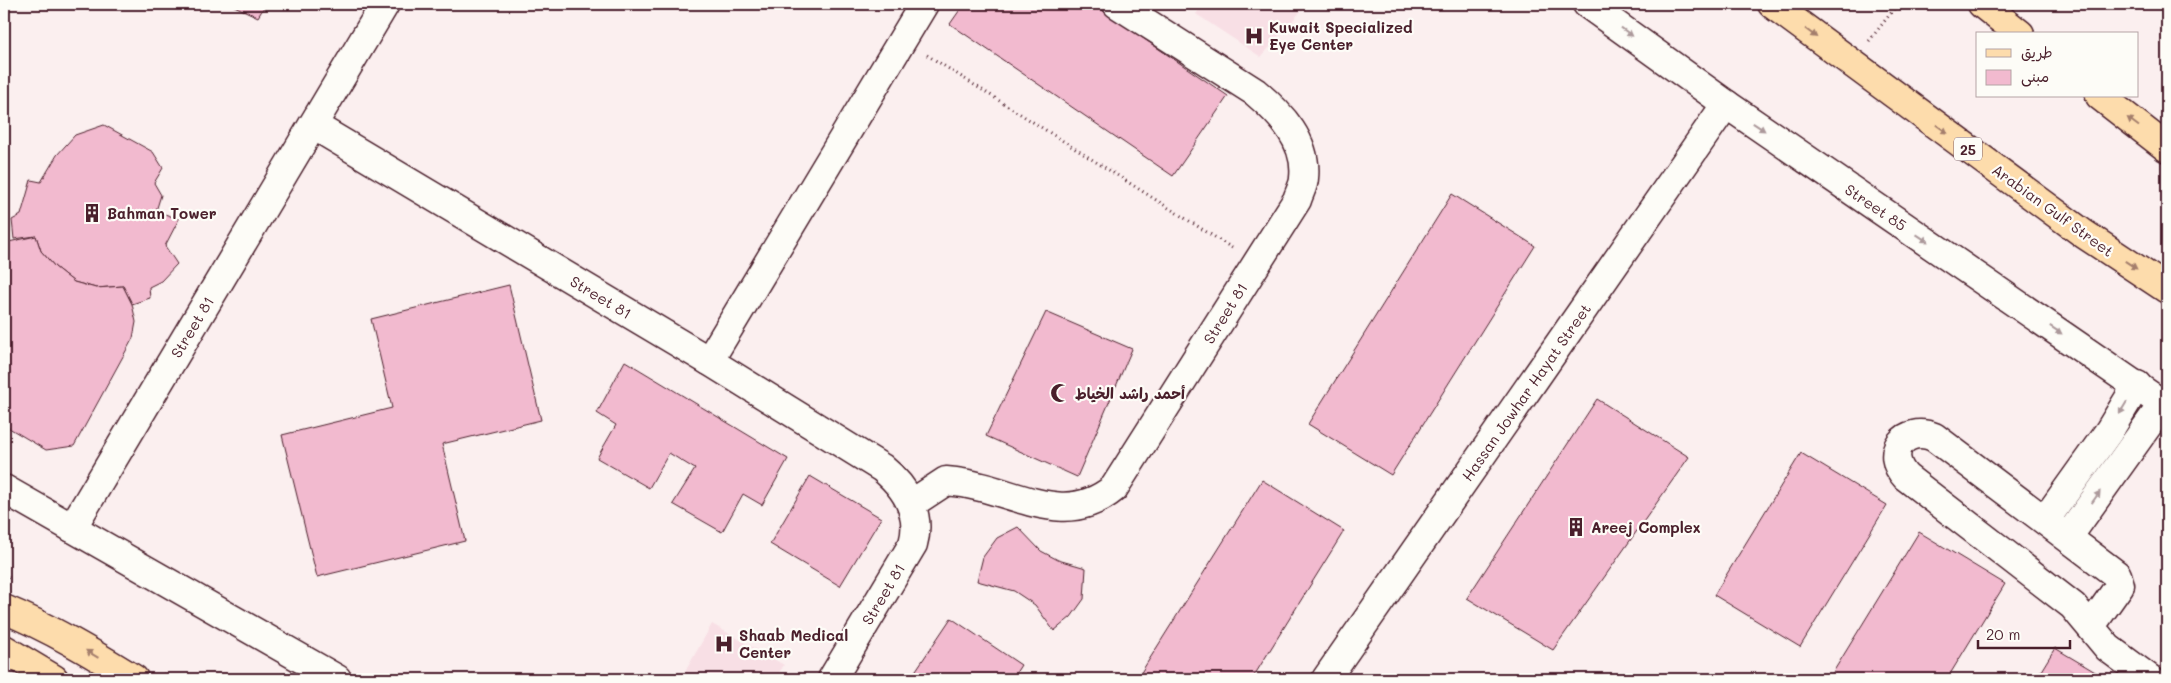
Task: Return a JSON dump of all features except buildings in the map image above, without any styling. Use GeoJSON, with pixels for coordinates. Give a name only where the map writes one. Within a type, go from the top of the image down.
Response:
{"type":"FeatureCollection","features":[{"type":"Feature","properties":{"kind":"main road","name":"Arabian Gulf Street"},"geometry":{"type":"LineString","coordinates":[[1772,4],[2084,234],[2167,289]]}},
{"type":"Feature","properties":{"kind":"main road"},"geometry":{"type":"LineString","coordinates":[[1982,4],[2017,32]]}},
{"type":"Feature","properties":{"kind":"main road"},"geometry":{"type":"LineString","coordinates":[[2103,98],[2167,148]]}},
{"type":"Feature","properties":{"kind":"main road"},"geometry":{"type":"LineString","coordinates":[[4,609],[35,622],[134,679]]}},
{"type":"Feature","properties":{"kind":"main road"},"geometry":{"type":"LineString","coordinates":[[4,649],[54,679]]}},
{"type":"Feature","properties":{"kind":"street","name":"Street 81"},"geometry":{"type":"LineString","coordinates":[[72,528],[386,4]]}},
{"type":"Feature","properties":{"kind":"street"},"geometry":{"type":"LineString","coordinates":[[709,361],[924,4]]}},
{"type":"Feature","properties":{"kind":"street","name":"Street 81"},"geometry":{"type":"LineString","coordinates":[[911,504],[946,481],[981,487],[1044,506],[1086,504],[1101,498],[1114,488],[1297,200],[1304,179],[1304,157],[1288,124],[1275,108],[1256,92],[1117,4]]}},
{"type":"Feature","properties":{"kind":"street","name":"Street 85"},"geometry":{"type":"LineString","coordinates":[[1587,4],[1726,104],[2165,406]]}},
{"type":"Feature","properties":{"kind":"street","name":"Hassan Jowhar Hayat Street"},"geometry":{"type":"LineString","coordinates":[[1326,679],[1726,104]]}},
{"type":"Feature","properties":{"kind":"street","name":"Street 81"},"geometry":{"type":"LineString","coordinates":[[313,125],[709,361],[882,468],[901,486],[911,504],[916,524],[913,544],[832,679]]}},
{"type":"Feature","properties":{"kind":"street"},"geometry":{"type":"LineString","coordinates":[[2046,519],[2109,431],[2137,386]]}},
{"type":"Feature","properties":{"kind":"street"},"geometry":{"type":"LineString","coordinates":[[2068,537],[2165,406]]}},
{"type":"Feature","properties":{"kind":"street"},"geometry":{"type":"LineString","coordinates":[[2091,626],[2118,590],[2120,581],[2117,575],[2046,519],[1934,437],[1924,433],[1913,434],[1904,439],[1897,448],[1896,459],[1899,470],[1906,477],[2060,595],[2073,606],[2103,643],[2119,658],[2150,679]]}},
{"type":"Feature","properties":{"kind":"street"},"geometry":{"type":"LineString","coordinates":[[4,489],[336,679]]}},
{"type":"Feature","properties":{"kind":"path"},"geometry":{"type":"LineString","coordinates":[[1852,63],[1898,4]]}},
{"type":"Feature","properties":{"kind":"path"},"geometry":{"type":"LineString","coordinates":[[903,40],[1257,264]]}},
{"type":"Feature","properties":{"kind":"shaded area","name":"Kuwait Specialized Eye Center"},"geometry":{"type":"Polygon","coordinates":[[[1204,4],[1307,4],[1261,57],[1196,14],[1204,4]]]}},
{"type":"Feature","properties":{"kind":"shaded area","name":"Shaab Medical Center"},"geometry":{"type":"Polygon","coordinates":[[[712,624],[784,665],[775,679],[681,679],[712,624]]]}},
{"type":"Feature","properties":{"kind":"place","name":"Kuwait Specialized Eye Center"},"geometry":{"type":"Point","coordinates":[1254,36]}},
{"type":"Feature","properties":{"kind":"place","name":"Bahman Tower"},"geometry":{"type":"Point","coordinates":[92,213]}},
{"type":"Feature","properties":{"kind":"place","name":"أحمد راشد الخياط"},"geometry":{"type":"Point","coordinates":[1060,393]}},
{"type":"Feature","properties":{"kind":"place","name":"Areej Complex"},"geometry":{"type":"Point","coordinates":[1576,527]}},
{"type":"Feature","properties":{"kind":"place","name":"Shaab Medical Center"},"geometry":{"type":"Point","coordinates":[724,644]}}]}
